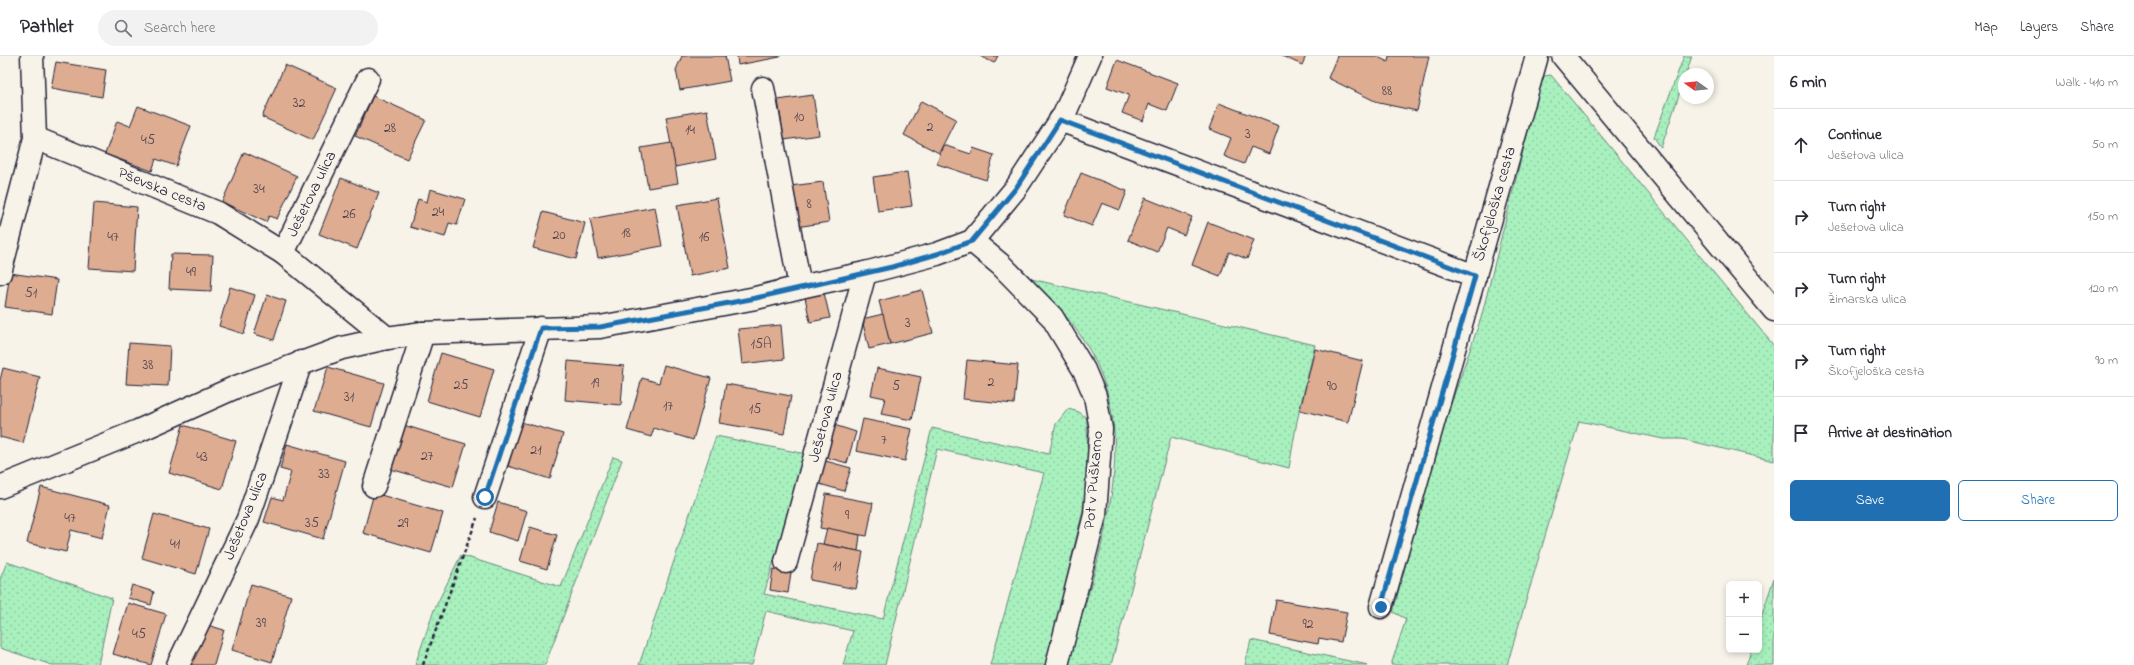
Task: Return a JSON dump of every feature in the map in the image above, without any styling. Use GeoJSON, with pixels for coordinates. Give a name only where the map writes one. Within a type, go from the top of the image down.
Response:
{"type":"FeatureCollection","features":[{"type":"Feature","properties":{"kind":"street"},"geometry":{"type":"LineString","coordinates":[[0,273],[35,138],[32,56]]}},
{"type":"Feature","properties":{"kind":"street"},"geometry":{"type":"LineString","coordinates":[[0,487],[138,431],[236,387],[342,348],[387,338],[423,333],[600,327],[756,298],[800,286],[865,273],[937,254],[972,241],[1016,188],[1060,120],[1090,56]]}},
{"type":"Feature","properties":{"kind":"street","name":"Škofjeloška cesta"},"geometry":{"type":"LineString","coordinates":[[1381,607],[1537,56]]}},
{"type":"Feature","properties":{"kind":"street"},"geometry":{"type":"LineString","coordinates":[[1563,56],[1774,310]]}},
{"type":"Feature","properties":{"kind":"street","name":"Ješetova ulica"},"geometry":{"type":"LineString","coordinates":[[368,79],[283,253],[387,338]]}},
{"type":"Feature","properties":{"kind":"street"},"geometry":{"type":"LineString","coordinates":[[763,88],[800,286]]}},
{"type":"Feature","properties":{"kind":"street"},"geometry":{"type":"LineString","coordinates":[[1060,120],[1475,276]]}},
{"type":"Feature","properties":{"kind":"street","name":"Pševska cesta"},"geometry":{"type":"LineString","coordinates":[[35,138],[218,213],[283,253]]}},
{"type":"Feature","properties":{"kind":"street","name":"Pot v Puškarno"},"geometry":{"type":"LineString","coordinates":[[972,241],[1001,265],[1052,317],[1084,370],[1095,396],[1101,429],[1095,515],[1057,665]]}},
{"type":"Feature","properties":{"kind":"street","name":"Ješetova ulica"},"geometry":{"type":"LineString","coordinates":[[786,562],[865,273]]}},
{"type":"Feature","properties":{"kind":"street"},"geometry":{"type":"LineString","coordinates":[[485,497],[541,328]]}},
{"type":"Feature","properties":{"kind":"street"},"geometry":{"type":"LineString","coordinates":[[374,486],[423,333]]}},
{"type":"Feature","properties":{"kind":"street","name":"Ješetova ulica"},"geometry":{"type":"LineString","coordinates":[[178,665],[248,519],[302,362]]}},
{"type":"Feature","properties":{"kind":"path"},"geometry":{"type":"LineString","coordinates":[[422,665],[485,497]]}},
{"type":"Feature","properties":{"kind":"green space"},"geometry":{"type":"Polygon","coordinates":[[[1684,56],[1692,56],[1688,68],[1680,68],[1684,56]]]}},
{"type":"Feature","properties":{"kind":"green space"},"geometry":{"type":"Polygon","coordinates":[[[1678,72],[1678,98],[1661,148],[1654,137],[1678,72]]]}},
{"type":"Feature","properties":{"kind":"green space"},"geometry":{"type":"Polygon","coordinates":[[[1551,75],[1774,346],[1774,461],[1682,439],[1663,439],[1579,421],[1507,665],[1391,665],[1406,619],[1393,612],[1438,441],[1481,318],[1538,91],[1544,76],[1551,75]]]}},
{"type":"Feature","properties":{"kind":"green space"},"geometry":{"type":"Polygon","coordinates":[[[1027,278],[1315,345],[1297,421],[1289,468],[1171,437],[1111,665],[1068,665],[1098,559],[1109,508],[1115,460],[1112,412],[1098,366],[1070,322],[1027,278]]]}},
{"type":"Feature","properties":{"kind":"green space"},"geometry":{"type":"Polygon","coordinates":[[[1068,409],[1079,412],[1087,418],[1088,471],[1083,510],[1046,665],[990,665],[1044,473],[937,449],[885,665],[843,665],[853,631],[766,611],[752,665],[639,665],[716,436],[806,454],[764,594],[883,619],[932,428],[1049,454],[1056,424],[1068,409]]]}},
{"type":"Feature","properties":{"kind":"green space"},"geometry":{"type":"Polygon","coordinates":[[[613,457],[622,460],[545,665],[415,665],[434,610],[461,555],[561,587],[613,457]]]}},
{"type":"Feature","properties":{"kind":"green space"},"geometry":{"type":"Polygon","coordinates":[[[7,562],[112,598],[98,665],[52,665],[0,648],[0,579],[7,562]]]}},
{"type":"Feature","properties":{"kind":"green space"},"geometry":{"type":"Polygon","coordinates":[[[1774,578],[1774,665],[1746,665],[1750,653],[1762,653],[1762,615],[1774,578]]]}},
{"type":"Feature","properties":{"kind":"green space"},"geometry":{"type":"Polygon","coordinates":[[[1251,640],[1368,665],[1245,665],[1251,640]]]}},
{"type":"Feature","properties":{"kind":"building"},"geometry":{"type":"Polygon","coordinates":[[[682,56],[725,56],[730,81],[680,90],[676,70],[682,56]]]}},
{"type":"Feature","properties":{"kind":"building"},"geometry":{"type":"Polygon","coordinates":[[[737,56],[780,56],[780,57],[738,65],[737,56]]]}},
{"type":"Feature","properties":{"kind":"building"},"geometry":{"type":"Polygon","coordinates":[[[980,56],[998,56],[994,63],[980,56]]]}},
{"type":"Feature","properties":{"kind":"building"},"geometry":{"type":"Polygon","coordinates":[[[1282,56],[1306,56],[1302,65],[1282,56]]]}},
{"type":"Feature","properties":{"kind":"building"},"geometry":{"type":"Polygon","coordinates":[[[1337,56],[1376,56],[1388,62],[1389,56],[1429,56],[1417,111],[1379,103],[1328,78],[1337,56]]]}},
{"type":"Feature","properties":{"kind":"building"},"geometry":{"type":"Polygon","coordinates":[[[1117,60],[1178,83],[1167,111],[1149,104],[1143,121],[1122,113],[1129,95],[1107,87],[1117,60]]]}},
{"type":"Feature","properties":{"kind":"building"},"geometry":{"type":"Polygon","coordinates":[[[56,62],[106,70],[102,97],[51,88],[56,62]]]}},
{"type":"Feature","properties":{"kind":"building"},"geometry":{"type":"Polygon","coordinates":[[[285,65],[337,88],[313,140],[262,117],[285,65]]]}},
{"type":"Feature","properties":{"kind":"building"},"geometry":{"type":"Polygon","coordinates":[[[813,95],[819,135],[784,140],[778,100],[813,95]]]}},
{"type":"Feature","properties":{"kind":"building"},"geometry":{"type":"Polygon","coordinates":[[[373,96],[426,120],[407,159],[355,136],[373,96]]]}},
{"type":"Feature","properties":{"kind":"building"},"geometry":{"type":"Polygon","coordinates":[[[921,101],[956,119],[939,153],[904,135],[921,101]]]}},
{"type":"Feature","properties":{"kind":"building"},"geometry":{"type":"Polygon","coordinates":[[[1219,103],[1279,126],[1269,154],[1251,147],[1244,164],[1224,156],[1231,138],[1209,129],[1219,103]]]}},
{"type":"Feature","properties":{"kind":"building"},"geometry":{"type":"Polygon","coordinates":[[[138,106],[191,126],[176,166],[156,159],[152,171],[105,154],[117,121],[130,126],[138,106]]]}},
{"type":"Feature","properties":{"kind":"building"},"geometry":{"type":"Polygon","coordinates":[[[707,110],[716,159],[675,167],[666,117],[707,110]]]}},
{"type":"Feature","properties":{"kind":"building"},"geometry":{"type":"Polygon","coordinates":[[[671,143],[678,183],[648,188],[641,148],[671,143]]]}},
{"type":"Feature","properties":{"kind":"building"},"geometry":{"type":"Polygon","coordinates":[[[943,145],[971,154],[973,148],[994,155],[986,180],[937,164],[943,145]]]}},
{"type":"Feature","properties":{"kind":"building"},"geometry":{"type":"Polygon","coordinates":[[[244,152],[297,176],[277,219],[269,216],[266,222],[222,202],[244,152]]]}},
{"type":"Feature","properties":{"kind":"building"},"geometry":{"type":"Polygon","coordinates":[[[907,172],[912,206],[878,211],[873,177],[907,172]]]}},
{"type":"Feature","properties":{"kind":"building"},"geometry":{"type":"Polygon","coordinates":[[[1081,173],[1127,191],[1120,210],[1102,203],[1092,226],[1064,215],[1081,173]]]}},
{"type":"Feature","properties":{"kind":"building"},"geometry":{"type":"Polygon","coordinates":[[[341,178],[379,193],[357,249],[319,234],[341,178]]]}},
{"type":"Feature","properties":{"kind":"building"},"geometry":{"type":"Polygon","coordinates":[[[823,182],[829,222],[796,227],[790,186],[823,182]]]}},
{"type":"Feature","properties":{"kind":"building"},"geometry":{"type":"Polygon","coordinates":[[[430,189],[465,199],[457,225],[449,223],[445,237],[410,227],[418,199],[427,202],[430,189]]]}},
{"type":"Feature","properties":{"kind":"building"},"geometry":{"type":"Polygon","coordinates":[[[717,198],[730,268],[690,276],[677,205],[717,198]]]}},
{"type":"Feature","properties":{"kind":"building"},"geometry":{"type":"Polygon","coordinates":[[[1145,198],[1192,217],[1184,235],[1167,228],[1157,252],[1128,240],[1145,198]]]}},
{"type":"Feature","properties":{"kind":"building"},"geometry":{"type":"Polygon","coordinates":[[[94,203],[137,207],[133,271],[89,268],[94,203]]]}},
{"type":"Feature","properties":{"kind":"building"},"geometry":{"type":"Polygon","coordinates":[[[655,207],[662,246],[598,258],[590,219],[655,207]]]}},
{"type":"Feature","properties":{"kind":"building"},"geometry":{"type":"Polygon","coordinates":[[[543,212],[585,223],[576,259],[533,248],[543,212]]]}},
{"type":"Feature","properties":{"kind":"building"},"geometry":{"type":"Polygon","coordinates":[[[1208,222],[1254,240],[1247,259],[1229,252],[1220,276],[1192,265],[1208,222]]]}},
{"type":"Feature","properties":{"kind":"building"},"geometry":{"type":"Polygon","coordinates":[[[171,254],[213,255],[211,291],[169,289],[171,254]]]}},
{"type":"Feature","properties":{"kind":"building"},"geometry":{"type":"Polygon","coordinates":[[[10,273],[57,280],[52,314],[5,307],[10,273]]]}},
{"type":"Feature","properties":{"kind":"building"},"geometry":{"type":"Polygon","coordinates":[[[230,287],[255,295],[244,334],[219,326],[230,287]]]}},
{"type":"Feature","properties":{"kind":"building"},"geometry":{"type":"Polygon","coordinates":[[[922,290],[933,333],[890,344],[879,301],[922,290]]]}},
{"type":"Feature","properties":{"kind":"building"},"geometry":{"type":"Polygon","coordinates":[[[824,293],[830,318],[810,322],[805,297],[824,293]]]}},
{"type":"Feature","properties":{"kind":"building"},"geometry":{"type":"Polygon","coordinates":[[[267,295],[286,301],[274,340],[254,334],[267,295]]]}},
{"type":"Feature","properties":{"kind":"building"},"geometry":{"type":"Polygon","coordinates":[[[883,314],[890,344],[869,349],[862,319],[883,314]]]}},
{"type":"Feature","properties":{"kind":"building"},"geometry":{"type":"Polygon","coordinates":[[[781,325],[784,359],[742,364],[738,329],[781,325]]]}},
{"type":"Feature","properties":{"kind":"building"},"geometry":{"type":"Polygon","coordinates":[[[129,343],[170,346],[168,386],[126,384],[129,343]]]}},
{"type":"Feature","properties":{"kind":"building"},"geometry":{"type":"Polygon","coordinates":[[[1315,349],[1363,361],[1348,422],[1300,410],[1315,349]]]}},
{"type":"Feature","properties":{"kind":"building"},"geometry":{"type":"Polygon","coordinates":[[[441,353],[494,369],[480,417],[427,401],[441,353]]]}},
{"type":"Feature","properties":{"kind":"building"},"geometry":{"type":"Polygon","coordinates":[[[967,360],[1018,365],[1014,404],[963,399],[967,360]]]}},
{"type":"Feature","properties":{"kind":"building"},"geometry":{"type":"Polygon","coordinates":[[[568,361],[624,366],[621,405],[565,400],[568,361]]]}},
{"type":"Feature","properties":{"kind":"building"},"geometry":{"type":"Polygon","coordinates":[[[664,365],[711,378],[693,440],[654,428],[651,437],[627,430],[642,378],[659,383],[664,365]]]}},
{"type":"Feature","properties":{"kind":"building"},"geometry":{"type":"Polygon","coordinates":[[[328,367],[384,383],[371,427],[314,411],[328,367]]]}},
{"type":"Feature","properties":{"kind":"building"},"geometry":{"type":"Polygon","coordinates":[[[3,368],[40,377],[23,443],[0,437],[0,380],[3,368]]]}},
{"type":"Feature","properties":{"kind":"building"},"geometry":{"type":"Polygon","coordinates":[[[877,368],[921,377],[912,420],[881,414],[885,398],[871,395],[877,368]]]}},
{"type":"Feature","properties":{"kind":"building"},"geometry":{"type":"Polygon","coordinates":[[[726,384],[791,396],[784,434],[719,423],[726,384]]]}},
{"type":"Feature","properties":{"kind":"building"},"geometry":{"type":"Polygon","coordinates":[[[863,419],[912,429],[905,461],[856,451],[863,419]]]}},
{"type":"Feature","properties":{"kind":"building"},"geometry":{"type":"Polygon","coordinates":[[[521,422],[563,434],[550,479],[508,466],[521,422]]]}},
{"type":"Feature","properties":{"kind":"building"},"geometry":{"type":"Polygon","coordinates":[[[400,424],[466,444],[453,487],[387,468],[400,424]]]}},
{"type":"Feature","properties":{"kind":"building"},"geometry":{"type":"Polygon","coordinates":[[[831,424],[856,432],[847,463],[822,456],[831,424]]]}},
{"type":"Feature","properties":{"kind":"building"},"geometry":{"type":"Polygon","coordinates":[[[183,425],[236,441],[222,489],[169,473],[183,425]]]}},
{"type":"Feature","properties":{"kind":"building"},"geometry":{"type":"Polygon","coordinates":[[[287,444],[345,461],[323,539],[264,522],[272,497],[283,500],[291,472],[280,469],[287,444]]]}},
{"type":"Feature","properties":{"kind":"building"},"geometry":{"type":"Polygon","coordinates":[[[822,460],[851,468],[844,491],[816,483],[822,460]]]}},
{"type":"Feature","properties":{"kind":"building"},"geometry":{"type":"Polygon","coordinates":[[[41,487],[110,505],[102,538],[71,530],[66,552],[27,543],[41,487]]]}},
{"type":"Feature","properties":{"kind":"building"},"geometry":{"type":"Polygon","coordinates":[[[374,493],[443,513],[431,553],[363,533],[374,493]]]}},
{"type":"Feature","properties":{"kind":"building"},"geometry":{"type":"Polygon","coordinates":[[[826,494],[873,503],[867,536],[820,528],[826,494]]]}},
{"type":"Feature","properties":{"kind":"building"},"geometry":{"type":"Polygon","coordinates":[[[498,502],[527,511],[518,541],[489,532],[498,502]]]}},
{"type":"Feature","properties":{"kind":"building"},"geometry":{"type":"Polygon","coordinates":[[[154,514],[209,529],[196,574],[142,558],[154,514]]]}},
{"type":"Feature","properties":{"kind":"building"},"geometry":{"type":"Polygon","coordinates":[[[530,527],[557,535],[547,569],[520,561],[530,527]]]}},
{"type":"Feature","properties":{"kind":"building"},"geometry":{"type":"Polygon","coordinates":[[[827,528],[860,535],[858,551],[823,544],[827,528]]]}},
{"type":"Feature","properties":{"kind":"building"},"geometry":{"type":"Polygon","coordinates":[[[817,543],[863,552],[856,589],[810,580],[817,543]]]}},
{"type":"Feature","properties":{"kind":"building"},"geometry":{"type":"Polygon","coordinates":[[[773,569],[791,572],[788,593],[770,590],[773,569]]]}},
{"type":"Feature","properties":{"kind":"building"},"geometry":{"type":"Polygon","coordinates":[[[251,584],[291,596],[272,662],[232,650],[251,584]]]}},
{"type":"Feature","properties":{"kind":"building"},"geometry":{"type":"Polygon","coordinates":[[[132,585],[154,592],[151,605],[128,598],[132,585]]]}},
{"type":"Feature","properties":{"kind":"building"},"geometry":{"type":"Polygon","coordinates":[[[1276,600],[1347,612],[1341,642],[1319,638],[1318,644],[1270,635],[1276,600]]]}},
{"type":"Feature","properties":{"kind":"building"},"geometry":{"type":"Polygon","coordinates":[[[128,603],[166,614],[151,665],[113,654],[128,603]]]}},
{"type":"Feature","properties":{"kind":"building"},"geometry":{"type":"Polygon","coordinates":[[[201,623],[224,630],[214,665],[189,665],[201,623]]]}},
{"type":"Feature","properties":{"kind":"route"},"geometry":{"type":"LineString","coordinates":[[485,497],[541,328],[600,327],[756,298],[800,286],[892,267],[937,254],[972,241],[1016,188],[1060,120],[1475,276],[1381,607]]}}]}
